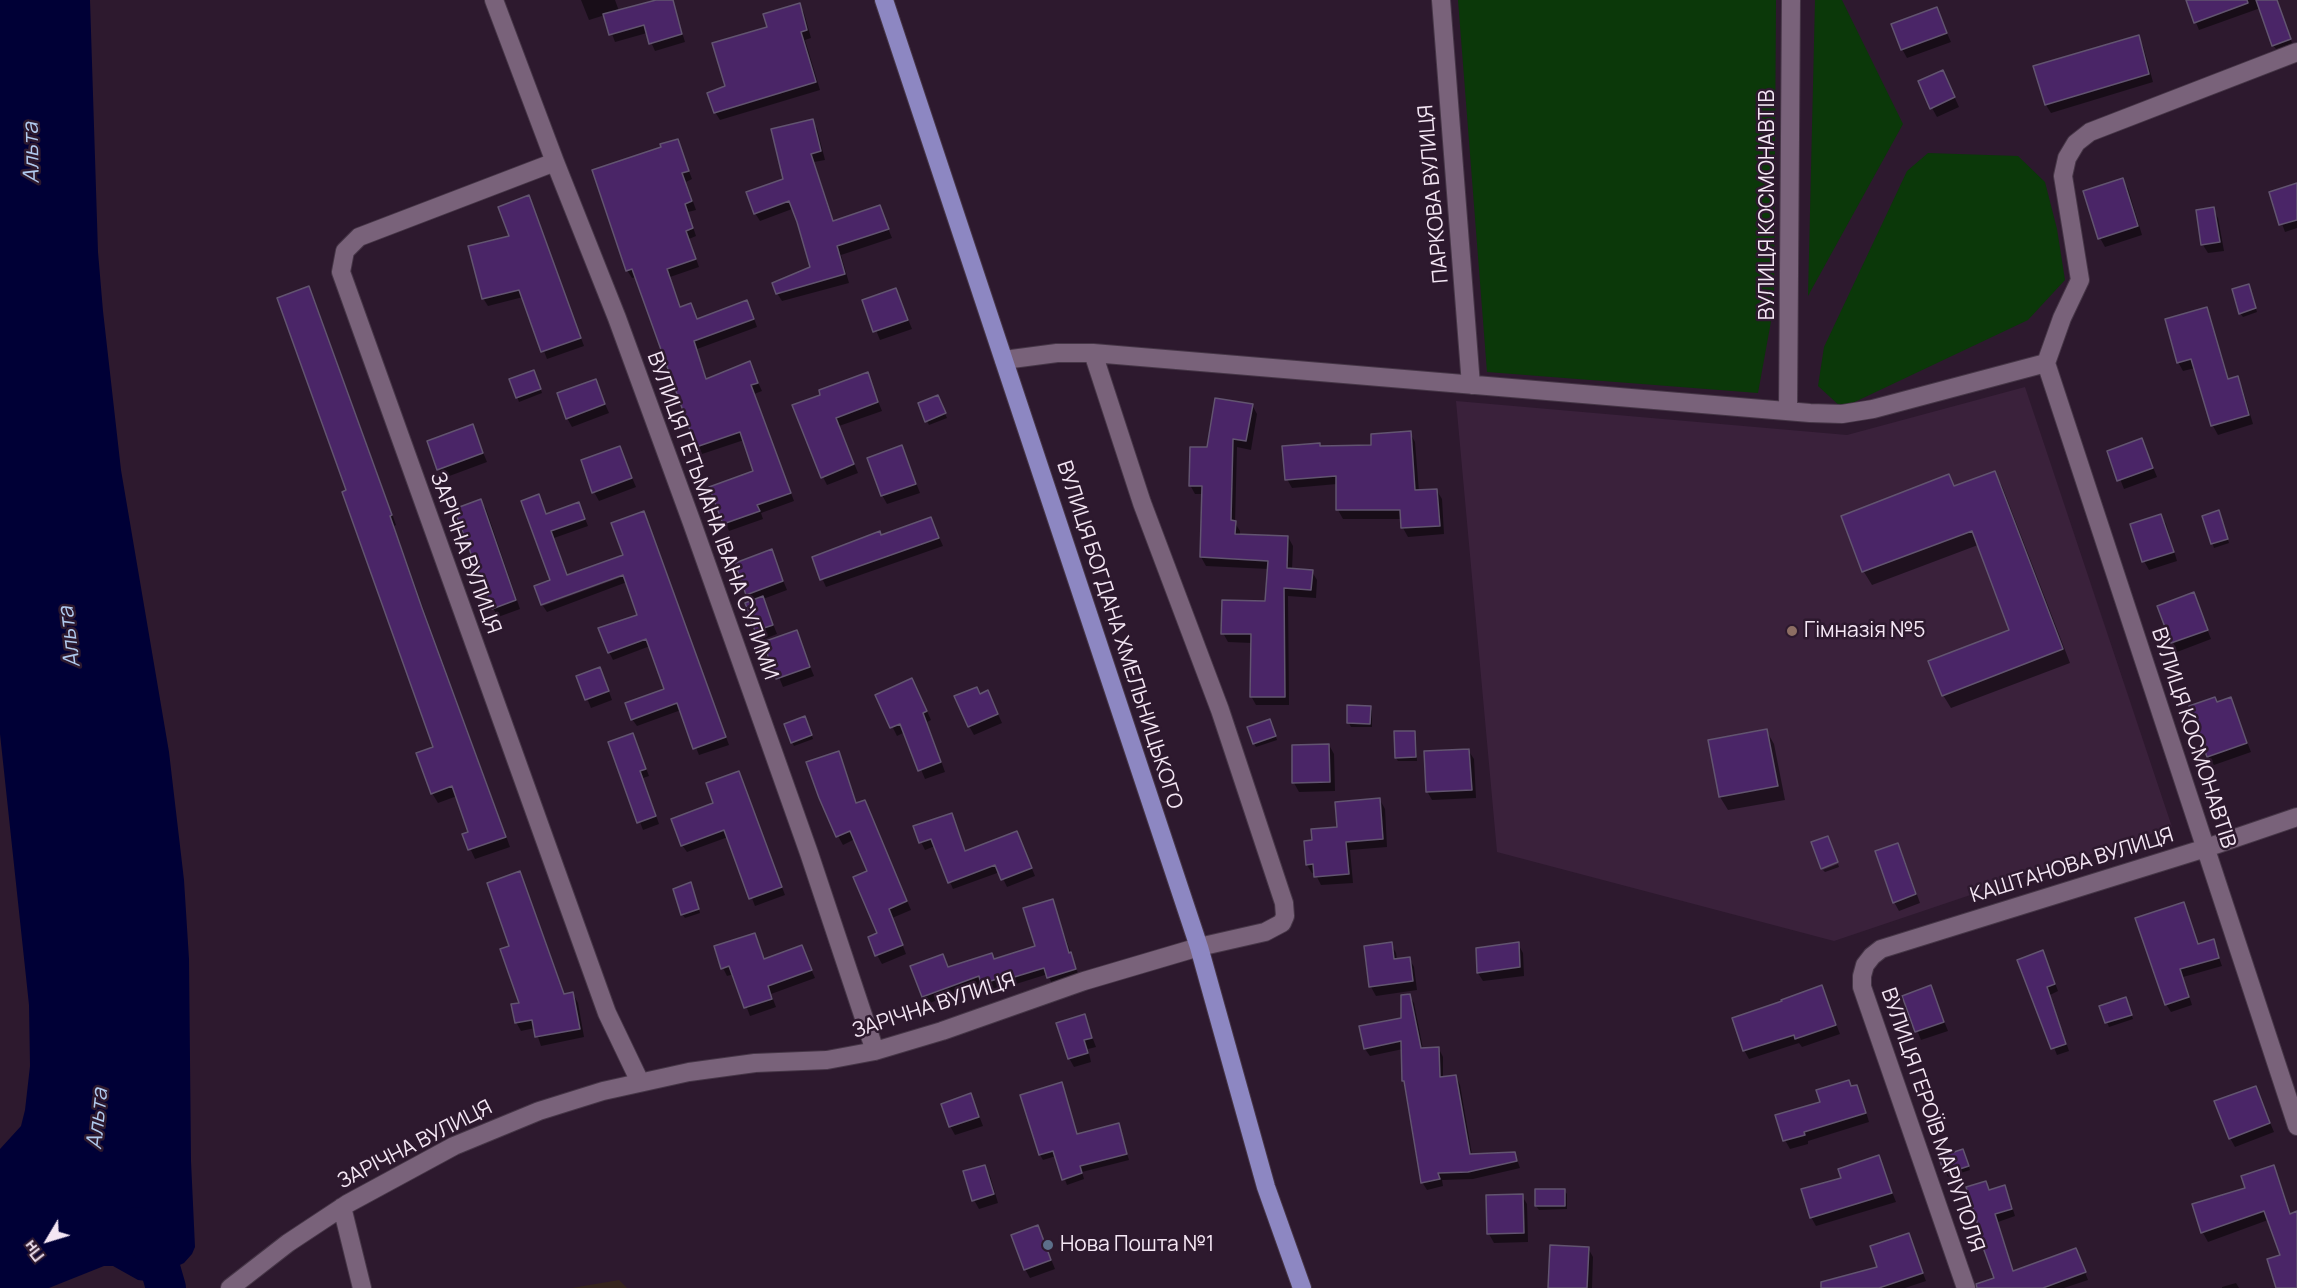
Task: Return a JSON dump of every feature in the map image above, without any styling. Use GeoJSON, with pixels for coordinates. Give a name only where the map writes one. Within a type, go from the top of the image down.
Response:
{"type":"FeatureCollection","features":[{"type":"Feature","properties":{"kind":"main road","name":"ВУЛИЦЯ БОГДАНА ХМЕЛЬНИЦЬКОГО"},"geometry":{"type":"LineString","coordinates":[[884,0],[1199,947],[1266,1187],[1302,1288]]}},
{"type":"Feature","properties":{"kind":"street","name":"ВУЛИЦЯ ГЕТЬМАНА ІВАНА СУЛИМИ"},"geometry":{"type":"LineString","coordinates":[[494,0],[617,318],[692,523],[809,853],[875,1052]]}},
{"type":"Feature","properties":{"kind":"street","name":"ПАРКОВА ВУЛИЦЯ"},"geometry":{"type":"LineString","coordinates":[[1441,0],[1472,385]]}},
{"type":"Feature","properties":{"kind":"street","name":"ВУЛИЦЯ КОСМОНАВТІВ"},"geometry":{"type":"LineString","coordinates":[[1788,411],[1791,343],[1791,0]]}},
{"type":"Feature","properties":{"kind":"street"},"geometry":{"type":"LineString","coordinates":[[1004,360],[1057,353],[1093,352],[1788,411],[1842,414],[1873,409],[2046,363],[2062,318],[2080,280],[2063,176],[2067,158],[2076,143],[2090,132],[2297,52]]}},
{"type":"Feature","properties":{"kind":"street","name":"ЗАРІЧНА ВУЛИЦЯ"},"geometry":{"type":"LineString","coordinates":[[555,162],[358,237],[345,251],[341,272],[607,1013],[640,1082]]}},
{"type":"Feature","properties":{"kind":"street","name":"ЗАРІЧНА ВУЛИЦЯ"},"geometry":{"type":"LineString","coordinates":[[230,1288],[288,1243],[342,1207],[445,1151],[496,1127],[559,1104],[640,1082],[724,1066],[826,1060],[875,1052],[1084,981],[1199,947],[1274,928],[1282,923],[1285,916],[1284,903],[1220,710],[1142,503],[1093,352]]}},
{"type":"Feature","properties":{"kind":"street","name":"ВУЛИЦЯ КОСМОНАВТІВ"},"geometry":{"type":"LineString","coordinates":[[2046,363],[2297,1126]]}},
{"type":"Feature","properties":{"kind":"street","name":"КАШТАНОВА ВУЛИЦЯ"},"geometry":{"type":"LineString","coordinates":[[1865,965],[1881,949],[2206,848],[2297,817]]}},
{"type":"Feature","properties":{"kind":"street","name":"ВУЛИЦЯ ГЕРОЇВ МАРІУПОЛЯ"},"geometry":{"type":"LineString","coordinates":[[1865,965],[1862,987],[1966,1288]]}},
{"type":"Feature","properties":{"kind":"street"},"geometry":{"type":"LineString","coordinates":[[342,1207],[362,1288]]}},
{"type":"Feature","properties":{"kind":"shaded area","name":"Гімназія №5"},"geometry":{"type":"Polygon","coordinates":[[[2025,387],[2172,827],[1834,941],[1497,852],[1456,401],[1847,435],[2025,387]]]}},
{"type":"Feature","properties":{"kind":"shaded area"},"geometry":{"type":"Polygon","coordinates":[[[619,1280],[627,1288],[572,1288],[619,1280]]]}},
{"type":"Feature","properties":{"kind":"green space"},"geometry":{"type":"Polygon","coordinates":[[[1458,0],[1776,0],[1774,305],[1758,393],[1487,372],[1458,0]]]}},
{"type":"Feature","properties":{"kind":"green space"},"geometry":{"type":"Polygon","coordinates":[[[1815,0],[1842,0],[1903,124],[1808,296],[1815,0]]]}},
{"type":"Feature","properties":{"kind":"green space"},"geometry":{"type":"Polygon","coordinates":[[[1928,153],[2018,156],[2045,182],[2057,229],[2065,280],[2028,320],[1842,408],[1818,386],[1824,347],[1907,171],[1928,153]]]}},
{"type":"Feature","properties":{"kind":"water","name":"Альта"},"geometry":{"type":"Polygon","coordinates":[[[0,0],[90,0],[98,252],[103,311],[121,470],[169,752],[184,880],[189,959],[191,1161],[195,1247],[184,1263],[146,1281],[138,1280],[113,1266],[104,1266],[49,1288],[0,1288],[0,1149],[21,1126],[30,1066],[29,1005],[0,734],[0,0]]]}},
{"type":"Feature","properties":{"kind":"building"},"geometry":{"type":"Polygon","coordinates":[[[656,0],[673,0],[682,34],[649,44],[644,25],[609,35],[603,14],[656,0]]]}},
{"type":"Feature","properties":{"kind":"building"},"geometry":{"type":"Polygon","coordinates":[[[2186,0],[2247,0],[2248,3],[2194,23],[2186,0]]]}},
{"type":"Feature","properties":{"kind":"building"},"geometry":{"type":"Polygon","coordinates":[[[2256,0],[2277,0],[2291,39],[2272,46],[2256,0]]]}},
{"type":"Feature","properties":{"kind":"building"},"geometry":{"type":"Polygon","coordinates":[[[800,3],[807,30],[801,32],[816,82],[714,113],[707,93],[725,86],[712,43],[767,27],[763,14],[800,3]]]}},
{"type":"Feature","properties":{"kind":"building"},"geometry":{"type":"Polygon","coordinates":[[[1937,7],[1947,33],[1901,50],[1891,24],[1937,7]]]}},
{"type":"Feature","properties":{"kind":"building"},"geometry":{"type":"Polygon","coordinates":[[[2139,35],[2149,74],[2045,105],[2033,66],[2139,35]]]}},
{"type":"Feature","properties":{"kind":"building"},"geometry":{"type":"Polygon","coordinates":[[[1943,70],[1955,97],[1930,109],[1918,81],[1943,70]]]}},
{"type":"Feature","properties":{"kind":"building"},"geometry":{"type":"Polygon","coordinates":[[[813,119],[821,151],[811,154],[833,221],[880,205],[889,229],[837,246],[845,274],[776,294],[772,283],[810,267],[797,222],[789,201],[754,214],[746,192],[783,179],[771,129],[813,119]]]}},
{"type":"Feature","properties":{"kind":"building"},"geometry":{"type":"Polygon","coordinates":[[[678,139],[689,171],[682,173],[692,201],[685,204],[693,228],[686,231],[696,259],[667,269],[680,307],[691,303],[697,319],[747,300],[754,319],[694,341],[706,379],[750,361],[758,383],[751,385],[791,493],[757,505],[760,511],[723,524],[709,487],[753,471],[740,432],[696,447],[632,269],[626,271],[592,170],[678,139]]]}},
{"type":"Feature","properties":{"kind":"building"},"geometry":{"type":"Polygon","coordinates":[[[2123,178],[2138,226],[2098,239],[2083,191],[2123,178]]]}},
{"type":"Feature","properties":{"kind":"building"},"geometry":{"type":"Polygon","coordinates":[[[2297,183],[2297,220],[2279,225],[2269,192],[2297,183]]]}},
{"type":"Feature","properties":{"kind":"building"},"geometry":{"type":"Polygon","coordinates":[[[529,195],[581,338],[541,352],[519,290],[482,299],[468,246],[509,236],[498,207],[529,195]]]}},
{"type":"Feature","properties":{"kind":"building"},"geometry":{"type":"Polygon","coordinates":[[[2214,207],[2220,242],[2201,245],[2196,210],[2214,207]]]}},
{"type":"Feature","properties":{"kind":"building"},"geometry":{"type":"Polygon","coordinates":[[[2249,284],[2256,308],[2239,314],[2232,289],[2249,284]]]}},
{"type":"Feature","properties":{"kind":"building"},"geometry":{"type":"Polygon","coordinates":[[[309,286],[392,515],[390,516],[422,608],[506,837],[468,850],[462,834],[468,832],[452,786],[431,794],[416,753],[433,747],[342,492],[346,490],[277,298],[309,286]]]}},
{"type":"Feature","properties":{"kind":"building"},"geometry":{"type":"Polygon","coordinates":[[[896,288],[908,320],[873,332],[862,300],[896,288]]]}},
{"type":"Feature","properties":{"kind":"building"},"geometry":{"type":"Polygon","coordinates":[[[2207,307],[2228,379],[2238,376],[2249,415],[2211,426],[2191,359],[2177,363],[2165,319],[2207,307]]]}},
{"type":"Feature","properties":{"kind":"building"},"geometry":{"type":"Polygon","coordinates":[[[534,370],[541,389],[516,398],[509,379],[534,370]]]}},
{"type":"Feature","properties":{"kind":"building"},"geometry":{"type":"Polygon","coordinates":[[[868,372],[878,402],[836,418],[854,464],[821,478],[792,405],[820,395],[819,390],[868,372]]]}},
{"type":"Feature","properties":{"kind":"building"},"geometry":{"type":"Polygon","coordinates":[[[596,379],[605,404],[566,419],[557,393],[596,379]]]}},
{"type":"Feature","properties":{"kind":"building"},"geometry":{"type":"Polygon","coordinates":[[[938,395],[946,413],[925,422],[918,403],[938,395]]]}},
{"type":"Feature","properties":{"kind":"building"},"geometry":{"type":"Polygon","coordinates":[[[1215,398],[1253,404],[1246,441],[1233,439],[1231,520],[1236,521],[1235,534],[1288,536],[1287,568],[1313,570],[1311,590],[1284,588],[1285,697],[1250,697],[1251,634],[1221,634],[1222,600],[1265,601],[1268,561],[1200,557],[1202,486],[1189,486],[1190,447],[1207,447],[1215,398]]]}},
{"type":"Feature","properties":{"kind":"building"},"geometry":{"type":"Polygon","coordinates":[[[473,424],[483,453],[437,470],[427,441],[473,424]]]}},
{"type":"Feature","properties":{"kind":"building"},"geometry":{"type":"Polygon","coordinates":[[[1411,431],[1415,490],[1437,489],[1440,526],[1401,528],[1400,510],[1336,510],[1336,476],[1285,480],[1282,446],[1320,443],[1320,446],[1371,445],[1371,434],[1411,431]]]}},
{"type":"Feature","properties":{"kind":"building"},"geometry":{"type":"Polygon","coordinates":[[[2142,438],[2153,468],[2117,481],[2107,451],[2142,438]]]}},
{"type":"Feature","properties":{"kind":"building"},"geometry":{"type":"Polygon","coordinates":[[[902,445],[916,484],[881,496],[867,458],[902,445]]]}},
{"type":"Feature","properties":{"kind":"building"},"geometry":{"type":"Polygon","coordinates":[[[620,446],[632,478],[592,493],[581,460],[620,446]]]}},
{"type":"Feature","properties":{"kind":"building","name":"Гімназія №5"},"geometry":{"type":"Polygon","coordinates":[[[1995,471],[2063,649],[1942,696],[1928,661],[2009,630],[1972,531],[1862,572],[1841,516],[1949,474],[1954,486],[1995,471]]]}},
{"type":"Feature","properties":{"kind":"building"},"geometry":{"type":"Polygon","coordinates":[[[539,494],[546,514],[579,502],[585,519],[551,531],[567,575],[623,555],[611,523],[644,511],[726,737],[693,749],[677,703],[631,720],[625,703],[664,689],[646,639],[608,653],[598,628],[637,615],[623,575],[541,605],[534,586],[550,580],[521,501],[539,494]]]}},
{"type":"Feature","properties":{"kind":"building"},"geometry":{"type":"Polygon","coordinates":[[[481,499],[516,600],[492,609],[454,509],[481,499]]]}},
{"type":"Feature","properties":{"kind":"building"},"geometry":{"type":"Polygon","coordinates":[[[2219,510],[2228,539],[2211,544],[2202,516],[2219,510]]]}},
{"type":"Feature","properties":{"kind":"building"},"geometry":{"type":"Polygon","coordinates":[[[2161,514],[2174,552],[2142,562],[2130,524],[2161,514]]]}},
{"type":"Feature","properties":{"kind":"building"},"geometry":{"type":"Polygon","coordinates":[[[931,517],[939,538],[820,580],[812,557],[880,531],[881,535],[931,517]]]}},
{"type":"Feature","properties":{"kind":"building"},"geometry":{"type":"Polygon","coordinates":[[[772,549],[783,581],[746,595],[735,563],[772,549]]]}},
{"type":"Feature","properties":{"kind":"building"},"geometry":{"type":"Polygon","coordinates":[[[2194,592],[2208,630],[2171,643],[2157,606],[2194,592]]]}},
{"type":"Feature","properties":{"kind":"building"},"geometry":{"type":"Polygon","coordinates":[[[763,596],[773,625],[755,631],[745,603],[763,596]]]}},
{"type":"Feature","properties":{"kind":"building"},"geometry":{"type":"Polygon","coordinates":[[[797,630],[810,667],[776,679],[763,642],[797,630]]]}},
{"type":"Feature","properties":{"kind":"building"},"geometry":{"type":"Polygon","coordinates":[[[600,667],[609,691],[585,700],[576,676],[600,667]]]}},
{"type":"Feature","properties":{"kind":"building"},"geometry":{"type":"Polygon","coordinates":[[[912,678],[927,711],[923,713],[941,762],[918,771],[900,724],[890,728],[875,695],[912,678]]]}},
{"type":"Feature","properties":{"kind":"building"},"geometry":{"type":"Polygon","coordinates":[[[977,687],[980,694],[988,690],[998,714],[968,727],[954,696],[977,687]]]}},
{"type":"Feature","properties":{"kind":"building"},"geometry":{"type":"Polygon","coordinates":[[[2215,697],[2217,702],[2231,697],[2247,743],[2207,757],[2189,706],[2215,697]]]}},
{"type":"Feature","properties":{"kind":"building"},"geometry":{"type":"Polygon","coordinates":[[[1347,705],[1371,706],[1370,724],[1347,723],[1347,705]]]}},
{"type":"Feature","properties":{"kind":"building"},"geometry":{"type":"Polygon","coordinates":[[[805,716],[812,735],[791,743],[784,724],[805,716]]]}},
{"type":"Feature","properties":{"kind":"building"},"geometry":{"type":"Polygon","coordinates":[[[1270,719],[1276,736],[1253,744],[1247,727],[1270,719]]]}},
{"type":"Feature","properties":{"kind":"building"},"geometry":{"type":"Polygon","coordinates":[[[1767,729],[1778,786],[1719,797],[1708,740],[1767,729]]]}},
{"type":"Feature","properties":{"kind":"building"},"geometry":{"type":"Polygon","coordinates":[[[1394,731],[1415,731],[1416,757],[1395,758],[1394,731]]]}},
{"type":"Feature","properties":{"kind":"building"},"geometry":{"type":"Polygon","coordinates":[[[633,733],[646,769],[640,771],[656,816],[637,823],[608,742],[633,733]]]}},
{"type":"Feature","properties":{"kind":"building"},"geometry":{"type":"Polygon","coordinates":[[[1329,744],[1330,782],[1292,783],[1292,745],[1329,744]]]}},
{"type":"Feature","properties":{"kind":"building"},"geometry":{"type":"Polygon","coordinates":[[[1469,749],[1472,790],[1426,792],[1424,751],[1469,749]]]}},
{"type":"Feature","properties":{"kind":"building"},"geometry":{"type":"Polygon","coordinates":[[[839,751],[856,803],[865,800],[907,901],[889,909],[903,945],[875,956],[868,937],[877,933],[853,877],[867,871],[850,831],[836,837],[806,762],[839,751]]]}},
{"type":"Feature","properties":{"kind":"building"},"geometry":{"type":"Polygon","coordinates":[[[739,771],[782,887],[749,899],[724,830],[681,846],[671,819],[713,803],[706,783],[739,771]]]}},
{"type":"Feature","properties":{"kind":"building"},"geometry":{"type":"Polygon","coordinates":[[[1380,798],[1383,839],[1346,842],[1349,874],[1314,877],[1313,864],[1306,865],[1304,841],[1312,840],[1311,829],[1337,827],[1335,802],[1380,798]]]}},
{"type":"Feature","properties":{"kind":"building"},"geometry":{"type":"Polygon","coordinates":[[[952,813],[965,851],[1017,831],[1032,868],[1001,880],[995,865],[948,883],[931,839],[919,843],[913,826],[952,813]]]}},
{"type":"Feature","properties":{"kind":"building"},"geometry":{"type":"Polygon","coordinates":[[[1828,836],[1838,862],[1821,869],[1811,842],[1828,836]]]}},
{"type":"Feature","properties":{"kind":"building"},"geometry":{"type":"Polygon","coordinates":[[[1898,843],[1916,894],[1893,903],[1875,851],[1898,843]]]}},
{"type":"Feature","properties":{"kind":"building"},"geometry":{"type":"Polygon","coordinates":[[[520,871],[564,994],[573,992],[580,1029],[535,1037],[532,1020],[515,1023],[511,1004],[519,1003],[500,949],[509,946],[487,883],[520,871]]]}},
{"type":"Feature","properties":{"kind":"building"},"geometry":{"type":"Polygon","coordinates":[[[691,882],[699,909],[681,915],[673,889],[691,882]]]}},
{"type":"Feature","properties":{"kind":"building"},"geometry":{"type":"Polygon","coordinates":[[[1053,899],[1076,969],[1047,978],[1044,968],[981,984],[979,976],[922,997],[910,966],[943,954],[948,967],[992,953],[994,959],[1035,946],[1023,908],[1053,899]]]}},
{"type":"Feature","properties":{"kind":"building"},"geometry":{"type":"Polygon","coordinates":[[[2184,902],[2198,944],[2214,939],[2219,958],[2180,969],[2189,997],[2165,1005],[2135,918],[2184,902]]]}},
{"type":"Feature","properties":{"kind":"building"},"geometry":{"type":"Polygon","coordinates":[[[755,933],[764,959],[802,945],[812,970],[768,986],[772,999],[744,1008],[729,966],[721,969],[714,946],[755,933]]]}},
{"type":"Feature","properties":{"kind":"building"},"geometry":{"type":"Polygon","coordinates":[[[1392,942],[1394,959],[1410,957],[1413,981],[1369,987],[1364,946],[1392,942]]]}},
{"type":"Feature","properties":{"kind":"building"},"geometry":{"type":"Polygon","coordinates":[[[1519,942],[1520,967],[1477,973],[1476,948],[1519,942]]]}},
{"type":"Feature","properties":{"kind":"building"},"geometry":{"type":"Polygon","coordinates":[[[2043,950],[2055,984],[2047,987],[2066,1044],[2051,1049],[2017,960],[2043,950]]]}},
{"type":"Feature","properties":{"kind":"building"},"geometry":{"type":"Polygon","coordinates":[[[1822,985],[1836,1025],[1795,1039],[1794,1035],[1743,1051],[1732,1018],[1822,985]]]}},
{"type":"Feature","properties":{"kind":"building"},"geometry":{"type":"Polygon","coordinates":[[[1931,985],[1944,1022],[1915,1032],[1902,996],[1931,985]]]}},
{"type":"Feature","properties":{"kind":"building"},"geometry":{"type":"Polygon","coordinates":[[[1410,994],[1421,1048],[1439,1047],[1440,1077],[1456,1075],[1470,1154],[1515,1152],[1517,1161],[1468,1172],[1438,1173],[1440,1179],[1421,1183],[1404,1081],[1402,1081],[1401,1041],[1364,1049],[1359,1026],[1401,1018],[1401,995],[1410,994]]]}},
{"type":"Feature","properties":{"kind":"building"},"geometry":{"type":"Polygon","coordinates":[[[2126,997],[2132,1015],[2105,1023],[2099,1006],[2126,997]]]}},
{"type":"Feature","properties":{"kind":"building"},"geometry":{"type":"Polygon","coordinates":[[[1085,1014],[1092,1038],[1084,1040],[1088,1053],[1068,1059],[1056,1023],[1085,1014]]]}},
{"type":"Feature","properties":{"kind":"building"},"geometry":{"type":"Polygon","coordinates":[[[1849,1080],[1851,1086],[1857,1085],[1866,1113],[1804,1132],[1805,1135],[1783,1141],[1775,1115],[1820,1102],[1816,1090],[1849,1080]]]}},
{"type":"Feature","properties":{"kind":"building"},"geometry":{"type":"Polygon","coordinates":[[[1062,1082],[1077,1134],[1119,1123],[1127,1154],[1080,1166],[1082,1173],[1062,1180],[1053,1151],[1039,1155],[1020,1095],[1062,1082]]]}},
{"type":"Feature","properties":{"kind":"building"},"geometry":{"type":"Polygon","coordinates":[[[2256,1086],[2270,1123],[2229,1139],[2214,1101],[2256,1086]]]}},
{"type":"Feature","properties":{"kind":"building"},"geometry":{"type":"Polygon","coordinates":[[[971,1093],[979,1117],[949,1127],[941,1104],[971,1093]]]}},
{"type":"Feature","properties":{"kind":"building"},"geometry":{"type":"Polygon","coordinates":[[[1963,1149],[1969,1166],[1944,1174],[1939,1157],[1963,1149]]]}},
{"type":"Feature","properties":{"kind":"building"},"geometry":{"type":"Polygon","coordinates":[[[1879,1155],[1892,1193],[1810,1218],[1801,1189],[1841,1178],[1838,1169],[1879,1155]]]}},
{"type":"Feature","properties":{"kind":"building"},"geometry":{"type":"Polygon","coordinates":[[[985,1165],[994,1194],[972,1201],[963,1171],[985,1165]]]}},
{"type":"Feature","properties":{"kind":"building"},"geometry":{"type":"Polygon","coordinates":[[[2274,1165],[2290,1214],[2297,1211],[2297,1288],[2276,1288],[2267,1259],[2280,1255],[2264,1211],[2201,1233],[2192,1204],[2245,1188],[2241,1176],[2274,1165]]]}},
{"type":"Feature","properties":{"kind":"building"},"geometry":{"type":"Polygon","coordinates":[[[1986,1181],[1989,1190],[2005,1185],[2012,1209],[1995,1214],[2013,1271],[2076,1248],[2086,1272],[2043,1288],[1977,1288],[1976,1284],[1994,1278],[1980,1239],[1982,1238],[1966,1187],[1986,1181]]]}},
{"type":"Feature","properties":{"kind":"building"},"geometry":{"type":"Polygon","coordinates":[[[1535,1189],[1565,1189],[1565,1206],[1535,1206],[1535,1189]]]}},
{"type":"Feature","properties":{"kind":"building"},"geometry":{"type":"Polygon","coordinates":[[[1523,1194],[1524,1233],[1487,1234],[1486,1195],[1523,1194]]]}},
{"type":"Feature","properties":{"kind":"building"},"geometry":{"type":"Polygon","coordinates":[[[1038,1225],[1051,1260],[1024,1270],[1011,1235],[1038,1225]]]}},
{"type":"Feature","properties":{"kind":"building"},"geometry":{"type":"Polygon","coordinates":[[[1909,1233],[1923,1273],[1879,1288],[1821,1288],[1821,1282],[1877,1267],[1870,1246],[1909,1233]]]}},
{"type":"Feature","properties":{"kind":"building"},"geometry":{"type":"Polygon","coordinates":[[[1550,1245],[1589,1247],[1587,1288],[1548,1288],[1550,1245]]]}},
{"type":"Feature","properties":{"kind":"waterway"},"geometry":{"type":"LineString","coordinates":[[137,1227],[155,1250],[166,1288]]}},
{"type":"Feature","properties":{"kind":"place","name":"Гімназія №5"},"geometry":{"type":"Point","coordinates":[1792,631]}},
{"type":"Feature","properties":{"kind":"place","name":"Нова Пошта №1"},"geometry":{"type":"Point","coordinates":[1048,1245]}}]}
